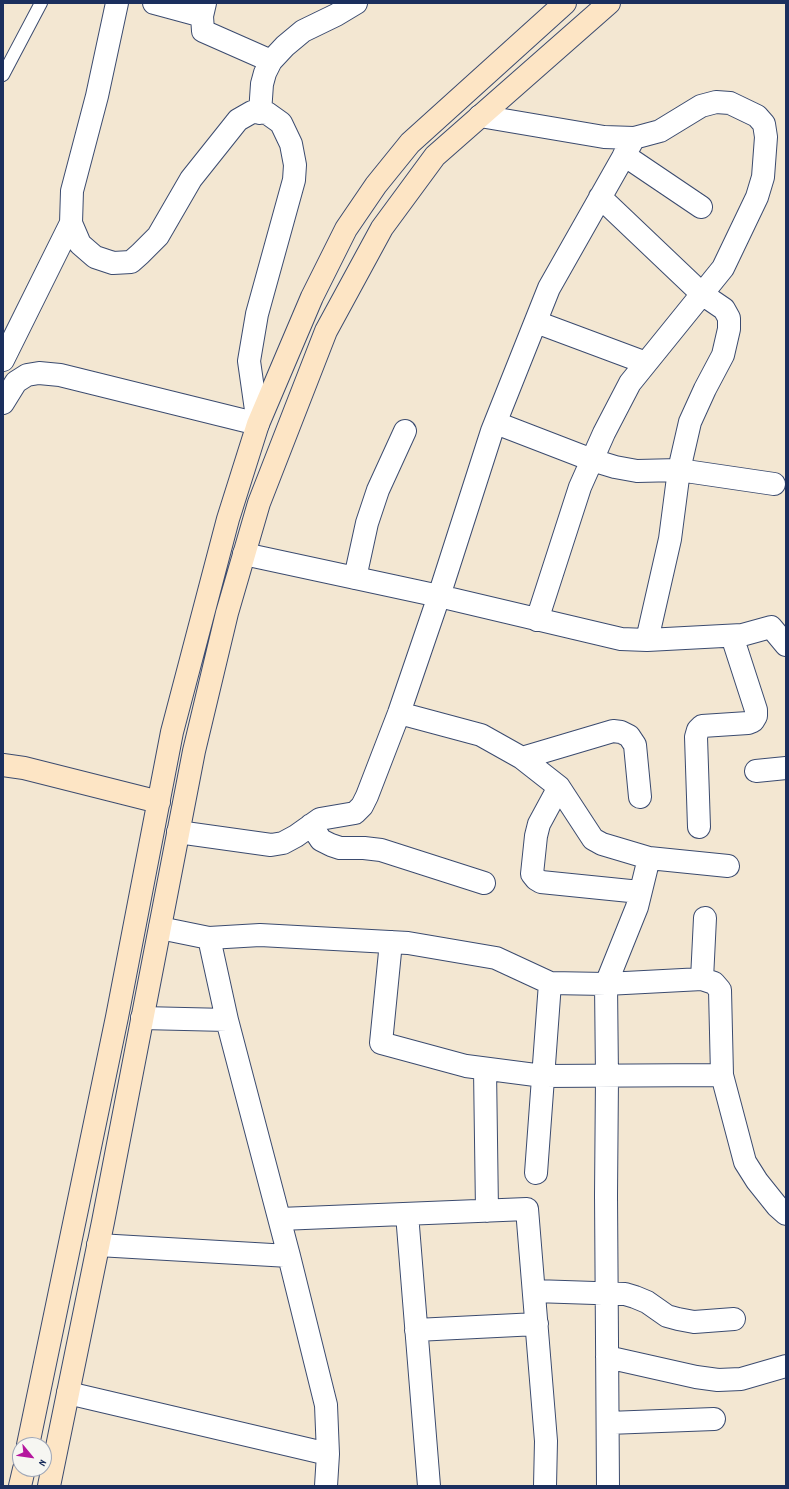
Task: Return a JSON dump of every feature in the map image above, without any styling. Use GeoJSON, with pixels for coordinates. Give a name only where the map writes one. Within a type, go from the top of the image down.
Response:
{"type":"FeatureCollection","features":[{"type":"Feature","properties":{"kind":"main road"},"geometry":{"type":"LineString","coordinates":[[30,1437],[117,1017],[172,732],[228,519],[258,424],[312,297],[346,229],[376,185],[410,143],[565,3]]}},
{"type":"Feature","properties":{"kind":"main road"},"geometry":{"type":"LineString","coordinates":[[49,1486],[98,1245],[196,744],[227,613],[259,503],[326,331],[386,222],[435,156],[609,3]]}},
{"type":"Feature","properties":{"kind":"main road"},"geometry":{"type":"LineString","coordinates":[[3,765],[24,768],[159,802]]}},
{"type":"Feature","properties":{"kind":"street"},"geometry":{"type":"LineString","coordinates":[[3,360],[71,223],[72,191],[97,96],[117,3]]}},
{"type":"Feature","properties":{"kind":"street"},"geometry":{"type":"LineString","coordinates":[[154,3],[204,10],[203,31],[271,61]]}},
{"type":"Feature","properties":{"kind":"street"},"geometry":{"type":"LineString","coordinates":[[260,113],[264,73],[271,61],[285,46],[303,31],[336,15],[356,3]]}},
{"type":"Feature","properties":{"kind":"street"},"geometry":{"type":"LineString","coordinates":[[178,832],[271,845],[283,843],[296,836],[320,819],[355,813],[362,806],[368,796],[399,713],[496,423],[549,288],[629,146],[660,131],[701,106],[716,102],[730,103],[758,116],[764,124],[766,137],[763,177],[757,197],[723,268],[630,383],[604,433],[580,487],[537,620]]}},
{"type":"Feature","properties":{"kind":"street"},"geometry":{"type":"LineString","coordinates":[[3,403],[16,382],[27,375],[39,373],[60,375],[258,424],[249,361],[257,314],[294,180],[295,165],[291,144],[281,124],[267,113],[252,112],[238,120],[191,179],[158,236],[130,262],[113,263],[95,257],[80,244],[71,223]]}},
{"type":"Feature","properties":{"kind":"street"},"geometry":{"type":"LineString","coordinates":[[480,116],[604,137],[629,146],[701,206]]}},
{"type":"Feature","properties":{"kind":"street"},"geometry":{"type":"LineString","coordinates":[[600,197],[702,294],[724,308],[729,318],[729,329],[723,354],[690,422],[679,470],[670,539],[647,640]]}},
{"type":"Feature","properties":{"kind":"street"},"geometry":{"type":"LineString","coordinates":[[536,322],[646,363]]}},
{"type":"Feature","properties":{"kind":"street"},"geometry":{"type":"LineString","coordinates":[[496,423],[592,460],[615,467],[637,470],[679,470],[774,484]]}},
{"type":"Feature","properties":{"kind":"street"},"geometry":{"type":"LineString","coordinates":[[355,578],[367,523],[378,490],[405,431]]}},
{"type":"Feature","properties":{"kind":"street"},"geometry":{"type":"LineString","coordinates":[[244,554],[439,596],[621,639],[647,640],[732,636],[742,635],[778,624],[786,645]]}},
{"type":"Feature","properties":{"kind":"street"},"geometry":{"type":"LineString","coordinates":[[699,827],[696,737],[698,730],[702,726],[748,723],[753,721],[756,716],[756,710],[732,636]]}},
{"type":"Feature","properties":{"kind":"street"},"geometry":{"type":"LineString","coordinates":[[399,713],[481,735],[522,758],[559,786],[593,839],[602,844],[649,858],[728,866]]}},
{"type":"Feature","properties":{"kind":"street"},"geometry":{"type":"LineString","coordinates":[[522,758],[613,731],[621,732],[630,736],[635,745],[640,797]]}},
{"type":"Feature","properties":{"kind":"street"},"geometry":{"type":"LineString","coordinates":[[756,771],[786,768]]}},
{"type":"Feature","properties":{"kind":"street"},"geometry":{"type":"LineString","coordinates":[[559,786],[539,824],[536,836],[532,874],[536,879],[542,882],[640,892]]}},
{"type":"Feature","properties":{"kind":"street"},"geometry":{"type":"LineString","coordinates":[[311,825],[321,840],[331,845],[340,848],[381,850],[484,883]]}},
{"type":"Feature","properties":{"kind":"street"},"geometry":{"type":"LineString","coordinates":[[608,1486],[606,1293],[606,984],[637,907],[649,858]]}},
{"type":"Feature","properties":{"kind":"street"},"geometry":{"type":"LineString","coordinates":[[702,980],[705,918]]}},
{"type":"Feature","properties":{"kind":"street"},"geometry":{"type":"LineString","coordinates":[[160,928],[209,938],[260,935],[408,942],[496,958],[550,983],[606,984],[702,980],[714,983],[720,990],[722,1075],[745,1162],[767,1194],[786,1214]]}},
{"type":"Feature","properties":{"kind":"street"},"geometry":{"type":"LineString","coordinates":[[209,938],[227,1020],[280,1220],[326,1405],[328,1454],[326,1486]]}},
{"type":"Feature","properties":{"kind":"street"},"geometry":{"type":"LineString","coordinates":[[391,942],[381,1043],[466,1066],[542,1076],[607,1077],[722,1075]]}},
{"type":"Feature","properties":{"kind":"street"},"geometry":{"type":"LineString","coordinates":[[536,1173],[550,983]]}},
{"type":"Feature","properties":{"kind":"street"},"geometry":{"type":"LineString","coordinates":[[142,1018],[227,1020]]}},
{"type":"Feature","properties":{"kind":"street"},"geometry":{"type":"LineString","coordinates":[[485,1069],[487,1211]]}},
{"type":"Feature","properties":{"kind":"street"},"geometry":{"type":"LineString","coordinates":[[280,1220],[527,1209],[546,1441],[545,1486]]}},
{"type":"Feature","properties":{"kind":"street"},"geometry":{"type":"LineString","coordinates":[[407,1214],[429,1486]]}},
{"type":"Feature","properties":{"kind":"street"},"geometry":{"type":"LineString","coordinates":[[98,1245],[289,1256]]}},
{"type":"Feature","properties":{"kind":"street"},"geometry":{"type":"LineString","coordinates":[[534,1291],[625,1294],[647,1302],[667,1316],[678,1320],[694,1322],[734,1319]]}},
{"type":"Feature","properties":{"kind":"street"},"geometry":{"type":"LineString","coordinates":[[416,1330],[537,1324]]}},
{"type":"Feature","properties":{"kind":"street"},"geometry":{"type":"LineString","coordinates":[[607,1357],[696,1377],[718,1380],[740,1379],[786,1366]]}},
{"type":"Feature","properties":{"kind":"street"},"geometry":{"type":"LineString","coordinates":[[68,1393],[328,1454]]}},
{"type":"Feature","properties":{"kind":"street"},"geometry":{"type":"LineString","coordinates":[[608,1423],[714,1419]]}},
{"type":"Feature","properties":{"kind":"lane"},"geometry":{"type":"LineString","coordinates":[[3,75],[41,3]]}}]}
